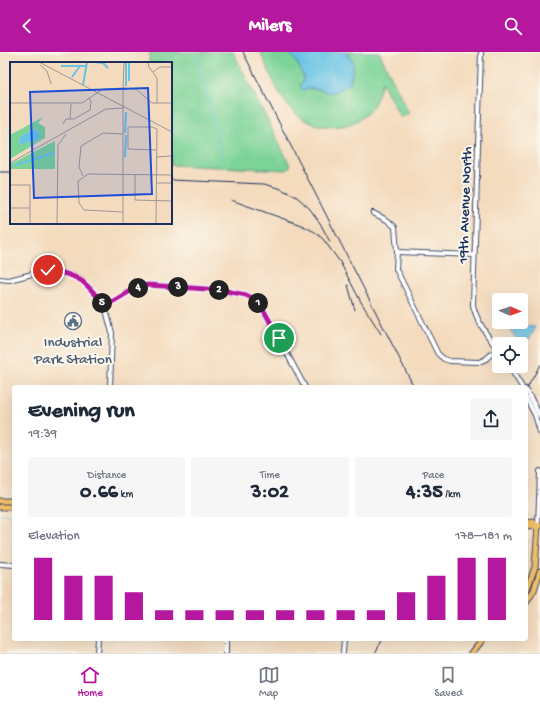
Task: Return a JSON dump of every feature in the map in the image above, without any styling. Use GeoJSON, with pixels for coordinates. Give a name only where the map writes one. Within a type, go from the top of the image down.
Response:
{"type":"FeatureCollection","features":[{"type":"Feature","properties":{"kind":"main road"},"geometry":{"type":"LineString","coordinates":[[0,501],[12,501]]}},
{"type":"Feature","properties":{"kind":"main road"},"geometry":{"type":"LineString","coordinates":[[0,506],[12,507]]}},
{"type":"Feature","properties":{"kind":"main road"},"geometry":{"type":"LineString","coordinates":[[528,522],[533,522],[539,526]]}},
{"type":"Feature","properties":{"kind":"main road"},"geometry":{"type":"LineString","coordinates":[[528,527],[539,526]]}},
{"type":"Feature","properties":{"kind":"main road"},"geometry":{"type":"LineString","coordinates":[[528,586],[535,567],[539,526]]}},
{"type":"Feature","properties":{"kind":"main road"},"geometry":{"type":"LineString","coordinates":[[528,600],[534,590],[540,571]]}},
{"type":"Feature","properties":{"kind":"main road"},"geometry":{"type":"LineString","coordinates":[[472,653],[481,641]]}},
{"type":"Feature","properties":{"kind":"street","name":"19th Avenue North"},"geometry":{"type":"LineString","coordinates":[[481,52],[473,300],[474,310],[480,325],[492,342]]}},
{"type":"Feature","properties":{"kind":"street"},"geometry":{"type":"LineString","coordinates":[[373,214],[387,220],[394,227],[396,269],[438,354],[444,359],[450,361],[479,362],[492,355]]}},
{"type":"Feature","properties":{"kind":"street"},"geometry":{"type":"LineString","coordinates":[[396,252],[474,255]]}},
{"type":"Feature","properties":{"kind":"street"},"geometry":{"type":"LineString","coordinates":[[0,279],[9,280],[48,270],[77,277],[89,287],[105,306],[112,333],[110,385]]}},
{"type":"Feature","properties":{"kind":"street"},"geometry":{"type":"LineString","coordinates":[[105,306],[132,290],[148,285],[221,290],[246,295],[256,300],[263,309],[304,385]]}},
{"type":"Feature","properties":{"kind":"street"},"geometry":{"type":"LineString","coordinates":[[513,373],[521,385]]}},
{"type":"Feature","properties":{"kind":"street"},"geometry":{"type":"LineString","coordinates":[[528,393],[540,416]]}},
{"type":"Feature","properties":{"kind":"street"},"geometry":{"type":"LineString","coordinates":[[528,402],[535,415],[540,432]]}},
{"type":"Feature","properties":{"kind":"street"},"geometry":{"type":"LineString","coordinates":[[539,526],[540,471]]}},
{"type":"Feature","properties":{"kind":"street"},"geometry":{"type":"LineString","coordinates":[[0,564],[12,565]]}},
{"type":"Feature","properties":{"kind":"street"},"geometry":{"type":"LineString","coordinates":[[97,653],[98,641]]}},
{"type":"Feature","properties":{"kind":"street"},"geometry":{"type":"LineString","coordinates":[[226,641],[226,653]]}},
{"type":"Feature","properties":{"kind":"street"},"geometry":{"type":"LineString","coordinates":[[343,653],[344,641]]}},
{"type":"Feature","properties":{"kind":"green space"},"geometry":{"type":"Polygon","coordinates":[[[150,52],[233,52],[290,165],[289,168],[287,170],[172,165],[172,62],[149,62],[150,52]]]}},
{"type":"Feature","properties":{"kind":"green space"},"geometry":{"type":"Polygon","coordinates":[[[260,52],[288,52],[296,61],[304,79],[301,84],[308,89],[330,89],[342,87],[351,77],[354,64],[347,52],[379,52],[409,113],[400,117],[382,82],[376,100],[370,110],[362,118],[352,123],[330,127],[309,122],[299,116],[286,103],[277,89],[260,52]]]}},
{"type":"Feature","properties":{"kind":"water"},"geometry":{"type":"Polygon","coordinates":[[[288,52],[347,52],[354,64],[350,83],[332,93],[311,88],[303,90],[300,86],[304,79],[296,61],[288,52]]]}},
{"type":"Feature","properties":{"kind":"water"},"geometry":{"type":"Polygon","coordinates":[[[528,326],[535,327],[528,340],[528,337],[515,337],[511,329],[528,329],[528,326]]]}},
{"type":"Feature","properties":{"kind":"waterway"},"geometry":{"type":"LineString","coordinates":[[196,52],[224,164]]}},
{"type":"Feature","properties":{"kind":"waterway"},"geometry":{"type":"LineString","coordinates":[[0,514],[12,515]]}},
{"type":"Feature","properties":{"kind":"railway"},"geometry":{"type":"LineString","coordinates":[[243,52],[413,385]]}},
{"type":"Feature","properties":{"kind":"railway"},"geometry":{"type":"LineString","coordinates":[[0,172],[10,172]]}},
{"type":"Feature","properties":{"kind":"railway"},"geometry":{"type":"LineString","coordinates":[[172,180],[264,184],[281,189],[297,197],[310,209],[320,223],[330,242]]}},
{"type":"Feature","properties":{"kind":"railway"},"geometry":{"type":"LineString","coordinates":[[231,200],[301,225],[315,232],[323,239],[340,262],[361,302],[381,334]]}},
{"type":"Feature","properties":{"kind":"railway"},"geometry":{"type":"LineString","coordinates":[[348,285],[355,310]]}},
{"type":"Feature","properties":{"kind":"railway"},"geometry":{"type":"LineString","coordinates":[[528,386],[540,365]]}},
{"type":"Feature","properties":{"kind":"railway"},"geometry":{"type":"LineString","coordinates":[[375,653],[382,641]]}},
{"type":"Feature","properties":{"kind":"place","name":"Industrial Park Station"},"geometry":{"type":"Point","coordinates":[73,321]}},
{"type":"Feature","properties":{"kind":"route"},"geometry":{"type":"LineString","coordinates":[[48,270],[77,277],[89,287],[105,306],[132,290],[148,285],[221,290],[246,295],[256,300],[263,309],[279,338]]}}]}
